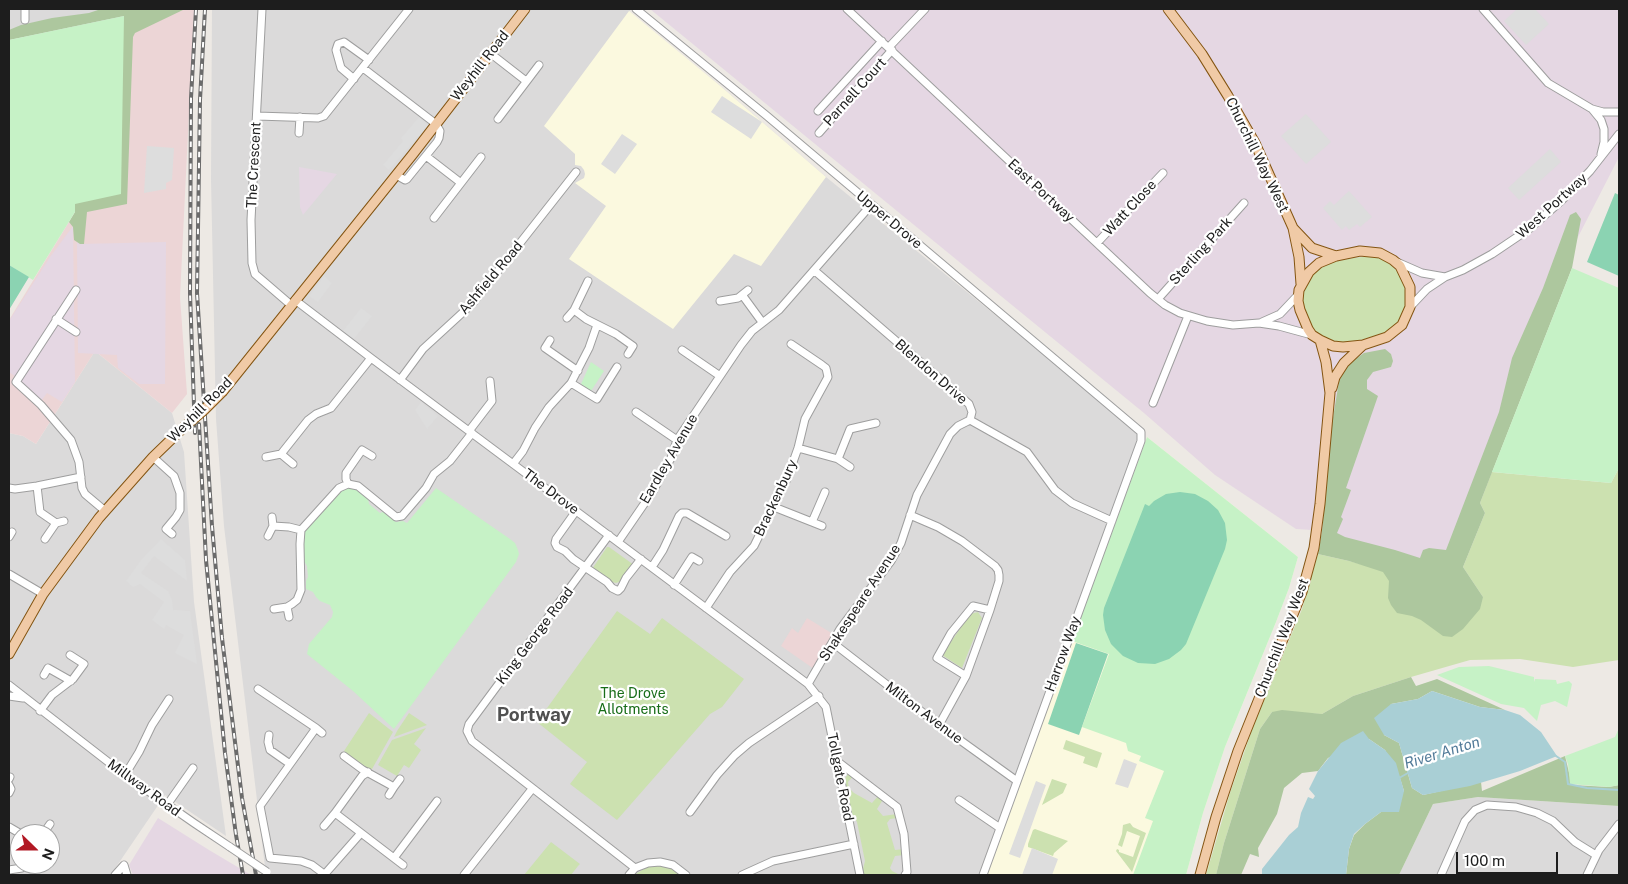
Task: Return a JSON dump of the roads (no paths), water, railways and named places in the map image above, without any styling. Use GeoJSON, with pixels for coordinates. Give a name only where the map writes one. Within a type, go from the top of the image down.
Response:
{"type":"FeatureCollection","features":[{"type":"Feature","properties":{"kind":"main road","name":"Weyhill Road"},"geometry":{"type":"LineString","coordinates":[[9,663],[10,652],[43,594],[104,510],[153,457],[204,410],[222,390],[396,175],[525,9]]}},
{"type":"Feature","properties":{"kind":"main road","name":"Churchill Way West"},"geometry":{"type":"LineString","coordinates":[[1168,9],[1202,54],[1255,143],[1293,228],[1299,257],[1301,284],[1298,295],[1302,318],[1316,337],[1326,362],[1330,393],[1314,548],[1302,592],[1289,627],[1245,729],[1216,817],[1200,875]]}},
{"type":"Feature","properties":{"kind":"main road","name":"Churchill Way West"},"geometry":{"type":"LineString","coordinates":[[1293,228],[1312,248],[1336,256]]}},
{"type":"Feature","properties":{"kind":"main road","name":"Churchill Way West"},"geometry":{"type":"LineString","coordinates":[[1301,284],[1314,267],[1336,256],[1360,251],[1376,251],[1396,262]]}},
{"type":"Feature","properties":{"kind":"main road"},"geometry":{"type":"LineString","coordinates":[[1396,262],[1408,281],[1412,294],[1410,306]]}},
{"type":"Feature","properties":{"kind":"main road","name":"Churchill Way West"},"geometry":{"type":"LineString","coordinates":[[1316,337],[1338,346],[1363,345],[1376,342],[1393,334],[1405,320],[1410,306]]}},
{"type":"Feature","properties":{"kind":"main road","name":"Churchill Way West"},"geometry":{"type":"LineString","coordinates":[[1330,393],[1339,369],[1363,345]]}},
{"type":"Feature","properties":{"kind":"street"},"geometry":{"type":"LineString","coordinates":[[25,9],[25,20]]}},
{"type":"Feature","properties":{"kind":"street","name":"The Crescent"},"geometry":{"type":"LineString","coordinates":[[262,9],[251,220],[253,270],[256,276],[293,303]]}},
{"type":"Feature","properties":{"kind":"street"},"geometry":{"type":"LineString","coordinates":[[257,116],[318,118],[324,116],[409,9]]}},
{"type":"Feature","properties":{"kind":"street","name":"Upper Drove"},"geometry":{"type":"LineString","coordinates":[[636,9],[767,116],[1141,432]]}},
{"type":"Feature","properties":{"kind":"street","name":"East Portway"},"geometry":{"type":"LineString","coordinates":[[847,9],[1158,300],[1173,310],[1188,316],[1221,324],[1259,323]]}},
{"type":"Feature","properties":{"kind":"street","name":"Parnell Court"},"geometry":{"type":"LineString","coordinates":[[818,133],[925,9]]}},
{"type":"Feature","properties":{"kind":"street"},"geometry":{"type":"LineString","coordinates":[[1482,9],[1543,80],[1592,109],[1603,112],[1619,112]]}},
{"type":"Feature","properties":{"kind":"street"},"geometry":{"type":"LineString","coordinates":[[818,111],[882,41]]}},
{"type":"Feature","properties":{"kind":"street"},"geometry":{"type":"LineString","coordinates":[[354,79],[341,68],[336,50],[338,44],[344,42],[369,60]]}},
{"type":"Feature","properties":{"kind":"street"},"geometry":{"type":"LineString","coordinates":[[490,53],[526,81]]}},
{"type":"Feature","properties":{"kind":"street"},"geometry":{"type":"LineString","coordinates":[[498,119],[539,65]]}},
{"type":"Feature","properties":{"kind":"street"},"geometry":{"type":"LineString","coordinates":[[363,68],[436,124],[440,131],[439,138],[407,179],[405,180],[396,175]]}},
{"type":"Feature","properties":{"kind":"street"},"geometry":{"type":"LineString","coordinates":[[1592,109],[1602,120],[1604,129],[1604,142],[1600,159]]}},
{"type":"Feature","properties":{"kind":"street"},"geometry":{"type":"LineString","coordinates":[[300,117],[300,133]]}},
{"type":"Feature","properties":{"kind":"street","name":"West Portway"},"geometry":{"type":"LineString","coordinates":[[1410,306],[1427,289],[1445,277],[1474,265],[1529,229],[1561,201],[1600,159],[1619,134]]}},
{"type":"Feature","properties":{"kind":"street"},"geometry":{"type":"LineString","coordinates":[[426,156],[461,184]]}},
{"type":"Feature","properties":{"kind":"street"},"geometry":{"type":"LineString","coordinates":[[434,218],[482,156]]}},
{"type":"Feature","properties":{"kind":"street","name":"Ashfield Road"},"geometry":{"type":"LineString","coordinates":[[400,380],[423,349],[472,304],[576,172]]}},
{"type":"Feature","properties":{"kind":"street","name":"Watt Close"},"geometry":{"type":"LineString","coordinates":[[1097,243],[1163,174]]}},
{"type":"Feature","properties":{"kind":"street","name":"Sterling Park"},"geometry":{"type":"LineString","coordinates":[[1158,300],[1244,203]]}},
{"type":"Feature","properties":{"kind":"street","name":"Eardley Avenue"},"geometry":{"type":"LineString","coordinates":[[618,542],[653,491],[671,458],[677,440],[752,331],[779,310],[871,205]]}},
{"type":"Feature","properties":{"kind":"street"},"geometry":{"type":"LineString","coordinates":[[1396,262],[1422,273],[1445,277]]}},
{"type":"Feature","properties":{"kind":"street","name":"Blendon Drive"},"geometry":{"type":"LineString","coordinates":[[815,270],[969,404],[972,412],[970,420],[1027,452],[1056,490],[1072,503],[1112,521]]}},
{"type":"Feature","properties":{"kind":"street"},"geometry":{"type":"LineString","coordinates":[[568,318],[588,281]]}},
{"type":"Feature","properties":{"kind":"street"},"geometry":{"type":"LineString","coordinates":[[16,382],[76,290]]}},
{"type":"Feature","properties":{"kind":"street"},"geometry":{"type":"LineString","coordinates":[[720,301],[738,298],[746,293],[762,322]]}},
{"type":"Feature","properties":{"kind":"street"},"geometry":{"type":"LineString","coordinates":[[1259,323],[1280,314],[1298,295]]}},
{"type":"Feature","properties":{"kind":"street","name":"The Drove"},"geometry":{"type":"LineString","coordinates":[[293,303],[371,358],[808,684]]}},
{"type":"Feature","properties":{"kind":"street"},"geometry":{"type":"LineString","coordinates":[[574,310],[597,325],[634,344],[628,354]]}},
{"type":"Feature","properties":{"kind":"street"},"geometry":{"type":"LineString","coordinates":[[1153,403],[1188,316]]}},
{"type":"Feature","properties":{"kind":"street"},"geometry":{"type":"LineString","coordinates":[[56,320],[76,332]]}},
{"type":"Feature","properties":{"kind":"street"},"geometry":{"type":"LineString","coordinates":[[1259,323],[1286,327],[1316,337]]}},
{"type":"Feature","properties":{"kind":"street"},"geometry":{"type":"LineString","coordinates":[[513,464],[549,407],[571,383],[597,325]]}},
{"type":"Feature","properties":{"kind":"street"},"geometry":{"type":"LineString","coordinates":[[550,340],[542,347],[578,370]]}},
{"type":"Feature","properties":{"kind":"street","name":"Brackenbury"},"geometry":{"type":"LineString","coordinates":[[706,608],[730,572],[754,546],[787,479],[798,448],[805,419],[828,377],[826,368],[822,364],[790,344]]}},
{"type":"Feature","properties":{"kind":"street"},"geometry":{"type":"LineString","coordinates":[[682,350],[720,376]]}},
{"type":"Feature","properties":{"kind":"street"},"geometry":{"type":"LineString","coordinates":[[266,457],[281,454],[308,420],[316,414],[331,408],[371,358]]}},
{"type":"Feature","properties":{"kind":"street"},"geometry":{"type":"LineString","coordinates":[[571,383],[597,400],[617,368]]}},
{"type":"Feature","properties":{"kind":"street"},"geometry":{"type":"LineString","coordinates":[[9,377],[41,405],[71,440],[79,462],[82,488],[104,510]]}},
{"type":"Feature","properties":{"kind":"street"},"geometry":{"type":"LineString","coordinates":[[274,609],[288,607],[297,600],[301,590],[300,530],[339,488],[348,484],[358,486],[396,517],[402,516],[426,488],[434,474],[450,461],[492,400],[490,381]]}},
{"type":"Feature","properties":{"kind":"street"},"geometry":{"type":"LineString","coordinates":[[636,412],[677,440]]}},
{"type":"Feature","properties":{"kind":"street","name":"Shakespeare Avenue"},"geometry":{"type":"LineString","coordinates":[[808,684],[840,629],[891,560],[901,543],[917,496],[950,434],[958,426],[970,420]]}},
{"type":"Feature","properties":{"kind":"street"},"geometry":{"type":"LineString","coordinates":[[838,459],[850,429],[876,423]]}},
{"type":"Feature","properties":{"kind":"street","name":"Harrow Way"},"geometry":{"type":"LineString","coordinates":[[983,875],[1112,521],[1140,441],[1141,432]]}},
{"type":"Feature","properties":{"kind":"street"},"geometry":{"type":"LineString","coordinates":[[355,445],[372,456]]}},
{"type":"Feature","properties":{"kind":"street"},"geometry":{"type":"LineString","coordinates":[[798,448],[838,459],[850,467]]}},
{"type":"Feature","properties":{"kind":"street"},"geometry":{"type":"LineString","coordinates":[[348,484],[346,479],[348,469],[362,450]]}},
{"type":"Feature","properties":{"kind":"street"},"geometry":{"type":"LineString","coordinates":[[281,454],[293,464]]}},
{"type":"Feature","properties":{"kind":"street"},"geometry":{"type":"LineString","coordinates":[[153,457],[174,476],[180,493],[180,510],[166,529],[172,534]]}},
{"type":"Feature","properties":{"kind":"street"},"geometry":{"type":"LineString","coordinates":[[9,488],[37,486],[81,477]]}},
{"type":"Feature","properties":{"kind":"street"},"geometry":{"type":"LineString","coordinates":[[37,486],[40,512],[60,522],[45,539]]}},
{"type":"Feature","properties":{"kind":"street"},"geometry":{"type":"LineString","coordinates":[[812,522],[824,492]]}},
{"type":"Feature","properties":{"kind":"street"},"geometry":{"type":"LineString","coordinates":[[774,507],[822,526]]}},
{"type":"Feature","properties":{"kind":"street"},"geometry":{"type":"LineString","coordinates":[[576,511],[555,543],[557,547],[607,582],[612,588],[618,591],[641,559]]}},
{"type":"Feature","properties":{"kind":"street"},"geometry":{"type":"LineString","coordinates":[[652,567],[682,513],[687,513],[726,536]]}},
{"type":"Feature","properties":{"kind":"street"},"geometry":{"type":"LineString","coordinates":[[910,515],[962,540],[998,570],[999,581],[966,676],[939,725]]}},
{"type":"Feature","properties":{"kind":"street"},"geometry":{"type":"LineString","coordinates":[[268,536],[273,526],[272,517]]}},
{"type":"Feature","properties":{"kind":"street"},"geometry":{"type":"LineString","coordinates":[[273,526],[300,530]]}},
{"type":"Feature","properties":{"kind":"street","name":"King George Road"},"geometry":{"type":"LineString","coordinates":[[609,535],[467,727],[468,735],[472,741],[635,868]]}},
{"type":"Feature","properties":{"kind":"street"},"geometry":{"type":"LineString","coordinates":[[674,585],[692,557],[699,561]]}},
{"type":"Feature","properties":{"kind":"street"},"geometry":{"type":"LineString","coordinates":[[9,575],[43,594]]}},
{"type":"Feature","properties":{"kind":"street"},"geometry":{"type":"LineString","coordinates":[[966,676],[937,658],[950,633],[972,606],[990,610]]}},
{"type":"Feature","properties":{"kind":"street"},"geometry":{"type":"LineString","coordinates":[[288,607],[290,617]]}},
{"type":"Feature","properties":{"kind":"street","name":"Milton Avenue"},"geometry":{"type":"LineString","coordinates":[[833,644],[939,725],[1017,781]]}},
{"type":"Feature","properties":{"kind":"street"},"geometry":{"type":"LineString","coordinates":[[40,711],[52,695],[71,681],[84,664],[70,655]]}},
{"type":"Feature","properties":{"kind":"street"},"geometry":{"type":"LineString","coordinates":[[44,675],[48,668],[71,681]]}},
{"type":"Feature","properties":{"kind":"street","name":"Tollgate Road"},"geometry":{"type":"LineString","coordinates":[[808,684],[826,707],[860,875]]}},
{"type":"Feature","properties":{"kind":"street","name":"Millway Road"},"geometry":{"type":"LineString","coordinates":[[9,686],[168,806],[270,873]]}},
{"type":"Feature","properties":{"kind":"street"},"geometry":{"type":"LineString","coordinates":[[258,689],[319,731],[290,764],[260,806],[270,858],[301,861],[312,865],[324,875],[361,833]]}},
{"type":"Feature","properties":{"kind":"street","name":"Millway Road"},"geometry":{"type":"LineString","coordinates":[[9,696],[23,698]]}},
{"type":"Feature","properties":{"kind":"street"},"geometry":{"type":"LineString","coordinates":[[690,812],[717,774],[735,755],[749,743],[819,696]]}},
{"type":"Feature","properties":{"kind":"street"},"geometry":{"type":"LineString","coordinates":[[125,775],[152,725],[169,699]]}},
{"type":"Feature","properties":{"kind":"street"},"geometry":{"type":"LineString","coordinates":[[269,735],[270,750],[290,764]]}},
{"type":"Feature","properties":{"kind":"street"},"geometry":{"type":"LineString","coordinates":[[344,756],[394,787]]}},
{"type":"Feature","properties":{"kind":"street"},"geometry":{"type":"LineString","coordinates":[[837,760],[897,807],[904,834],[907,872],[905,875]]}},
{"type":"Feature","properties":{"kind":"street"},"geometry":{"type":"LineString","coordinates":[[168,806],[193,768]]}},
{"type":"Feature","properties":{"kind":"street"},"geometry":{"type":"LineString","coordinates":[[840,776],[852,771]]}},
{"type":"Feature","properties":{"kind":"street"},"geometry":{"type":"LineString","coordinates":[[324,826],[362,776],[368,772]]}},
{"type":"Feature","properties":{"kind":"street"},"geometry":{"type":"LineString","coordinates":[[389,795],[400,779]]}},
{"type":"Feature","properties":{"kind":"street"},"geometry":{"type":"LineString","coordinates":[[9,785],[11,790],[9,793]]}},
{"type":"Feature","properties":{"kind":"street"},"geometry":{"type":"LineString","coordinates":[[464,875],[532,788]]}},
{"type":"Feature","properties":{"kind":"street"},"geometry":{"type":"LineString","coordinates":[[958,800],[1000,828]]}},
{"type":"Feature","properties":{"kind":"street"},"geometry":{"type":"LineString","coordinates":[[394,858],[437,801]]}},
{"type":"Feature","properties":{"kind":"street"},"geometry":{"type":"LineString","coordinates":[[1441,875],[1465,821],[1478,808],[1489,805],[1525,809],[1546,817],[1553,821],[1575,842],[1596,855]]}},
{"type":"Feature","properties":{"kind":"street"},"geometry":{"type":"LineString","coordinates":[[335,813],[403,865]]}},
{"type":"Feature","properties":{"kind":"street"},"geometry":{"type":"LineString","coordinates":[[1587,875],[1596,855],[1619,824]]}},
{"type":"Feature","properties":{"kind":"street"},"geometry":{"type":"LineString","coordinates":[[742,875],[773,861],[854,844]]}},
{"type":"Feature","properties":{"kind":"street"},"geometry":{"type":"LineString","coordinates":[[630,875],[635,868],[648,863],[660,862],[673,865],[686,875]]}},
{"type":"Feature","properties":{"kind":"street"},"geometry":{"type":"LineString","coordinates":[[115,875],[124,865],[127,875]]}},
{"type":"Feature","properties":{"kind":"water"},"geometry":{"type":"Polygon","coordinates":[[[1432,691],[1480,707],[1505,710],[1520,715],[1541,732],[1557,756],[1520,771],[1470,786],[1423,795],[1412,788],[1399,743],[1384,735],[1374,718],[1391,704],[1418,699],[1432,691]]]}},
{"type":"Feature","properties":{"kind":"water"},"geometry":{"type":"Polygon","coordinates":[[[1363,731],[1369,739],[1385,750],[1396,763],[1404,791],[1399,812],[1381,812],[1354,834],[1349,849],[1346,875],[1262,875],[1262,869],[1289,835],[1298,827],[1301,813],[1308,797],[1313,799],[1315,796],[1309,789],[1318,771],[1341,743],[1363,731]]]}},
{"type":"Feature","properties":{"kind":"waterway","name":"River Anton"},"geometry":{"type":"LineString","coordinates":[[1556,756],[1565,762],[1568,784],[1587,788],[1619,790]]}},
{"type":"Feature","properties":{"kind":"waterway","name":"River Anton"},"geometry":{"type":"LineString","coordinates":[[1399,778],[1408,773]]}},
{"type":"Feature","properties":{"kind":"railway"},"geometry":{"type":"LineString","coordinates":[[195,433],[190,293],[191,98],[196,9]]}},
{"type":"Feature","properties":{"kind":"railway"},"geometry":{"type":"LineString","coordinates":[[205,9],[200,100],[197,293],[212,526],[222,638],[242,798],[256,875]]}},
{"type":"Feature","properties":{"kind":"railway"},"geometry":{"type":"LineString","coordinates":[[199,424],[206,560],[225,753],[243,875]]}},
{"type":"Feature","properties":{"kind":"district","name":"Portway"},"geometry":{"type":"Point","coordinates":[534,715]}},
{"type":"Feature","properties":{"kind":"park label","name":"The Drove Allotments"},"geometry":{"type":"Point","coordinates":[633,702]}}]}
